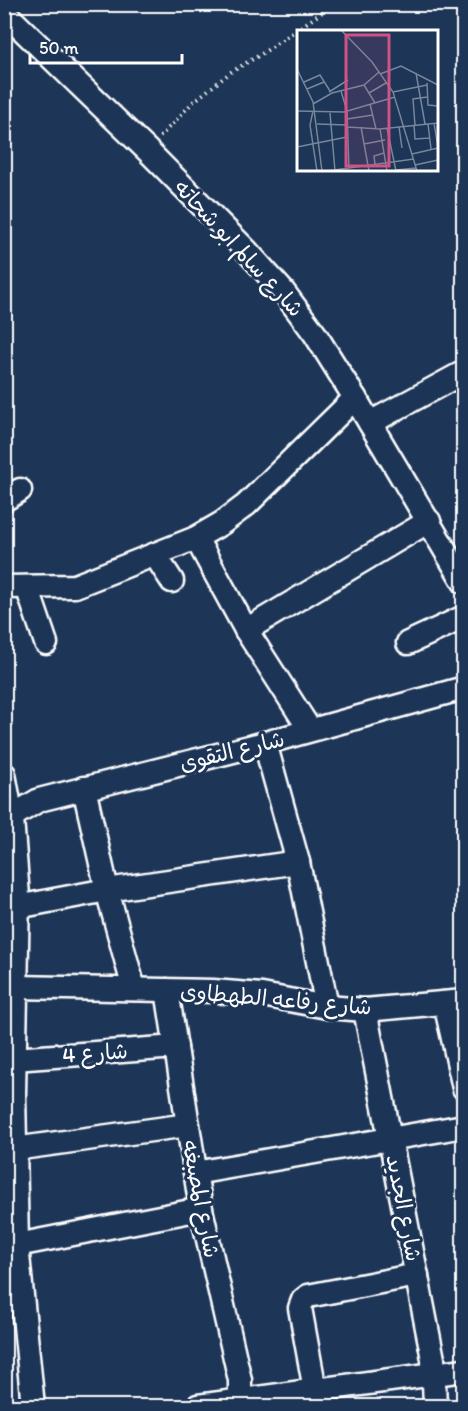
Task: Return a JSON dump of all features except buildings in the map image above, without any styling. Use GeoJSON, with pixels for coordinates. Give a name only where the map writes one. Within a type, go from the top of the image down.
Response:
{"type":"FeatureCollection","features":[{"type":"Feature","properties":{"kind":"street","name":"شارع سالم ابو شحاته"},"geometry":{"type":"LineString","coordinates":[[4,12],[147,150],[254,257],[283,291],[315,334],[355,398],[464,582]]}},
{"type":"Feature","properties":{"kind":"street"},"geometry":{"type":"LineString","coordinates":[[370,423],[464,372]]}},
{"type":"Feature","properties":{"kind":"street"},"geometry":{"type":"LineString","coordinates":[[4,587],[75,586],[196,538],[222,523],[246,505],[355,398]]}},
{"type":"Feature","properties":{"kind":"street"},"geometry":{"type":"LineString","coordinates":[[246,630],[429,521]]}},
{"type":"Feature","properties":{"kind":"street"},"geometry":{"type":"LineString","coordinates":[[196,538],[246,630],[309,730]]}},
{"type":"Feature","properties":{"kind":"street"},"geometry":{"type":"LineString","coordinates":[[155,555],[172,580]]}},
{"type":"Feature","properties":{"kind":"street"},"geometry":{"type":"LineString","coordinates":[[27,587],[46,643]]}},
{"type":"Feature","properties":{"kind":"street"},"geometry":{"type":"LineString","coordinates":[[408,643],[464,617]]}},
{"type":"Feature","properties":{"kind":"street","name":"شارع التقوى"},"geometry":{"type":"LineString","coordinates":[[8,819],[39,800],[265,743],[464,688]]}},
{"type":"Feature","properties":{"kind":"street"},"geometry":{"type":"LineString","coordinates":[[265,743],[298,862],[327,1007]]}},
{"type":"Feature","properties":{"kind":"street"},"geometry":{"type":"LineString","coordinates":[[4,774],[13,900],[14,1059],[9,1093],[14,1149],[17,1245],[33,1407]]}},
{"type":"Feature","properties":{"kind":"street"},"geometry":{"type":"LineString","coordinates":[[84,788],[107,890],[134,989]]}},
{"type":"Feature","properties":{"kind":"street"},"geometry":{"type":"LineString","coordinates":[[13,900],[107,890],[298,862]]}},
{"type":"Feature","properties":{"kind":"street","name":"شارع رفاعه الطهطاوى"},"geometry":{"type":"LineString","coordinates":[[12,974],[134,989],[238,992],[327,1007],[365,1010],[454,1002]]}},
{"type":"Feature","properties":{"kind":"street","name":"شارع المصبغه"},"geometry":{"type":"LineString","coordinates":[[167,990],[201,1209],[240,1380],[241,1403]]}},
{"type":"Feature","properties":{"kind":"street"},"geometry":{"type":"LineString","coordinates":[[454,1002],[464,1088]]}},
{"type":"Feature","properties":{"kind":"street","name":"شارع الجديد"},"geometry":{"type":"LineString","coordinates":[[365,1010],[433,1359],[435,1407]]}},
{"type":"Feature","properties":{"kind":"street","name":"شارع 4"},"geometry":{"type":"LineString","coordinates":[[14,1059],[176,1047]]}},
{"type":"Feature","properties":{"kind":"street"},"geometry":{"type":"LineString","coordinates":[[14,1149],[188,1125]]}},
{"type":"Feature","properties":{"kind":"street"},"geometry":{"type":"LineString","coordinates":[[195,1173],[464,1126]]}},
{"type":"Feature","properties":{"kind":"street"},"geometry":{"type":"LineString","coordinates":[[17,1245],[201,1209]]}},
{"type":"Feature","properties":{"kind":"street"},"geometry":{"type":"LineString","coordinates":[[315,1390],[300,1308],[303,1300],[308,1296],[417,1275]]}},
{"type":"Feature","properties":{"kind":"street"},"geometry":{"type":"LineString","coordinates":[[198,1407],[241,1403],[315,1390],[464,1370]]}},
{"type":"Feature","properties":{"kind":"path"},"geometry":{"type":"LineString","coordinates":[[147,150],[193,102],[231,72],[334,4]]}}]}
